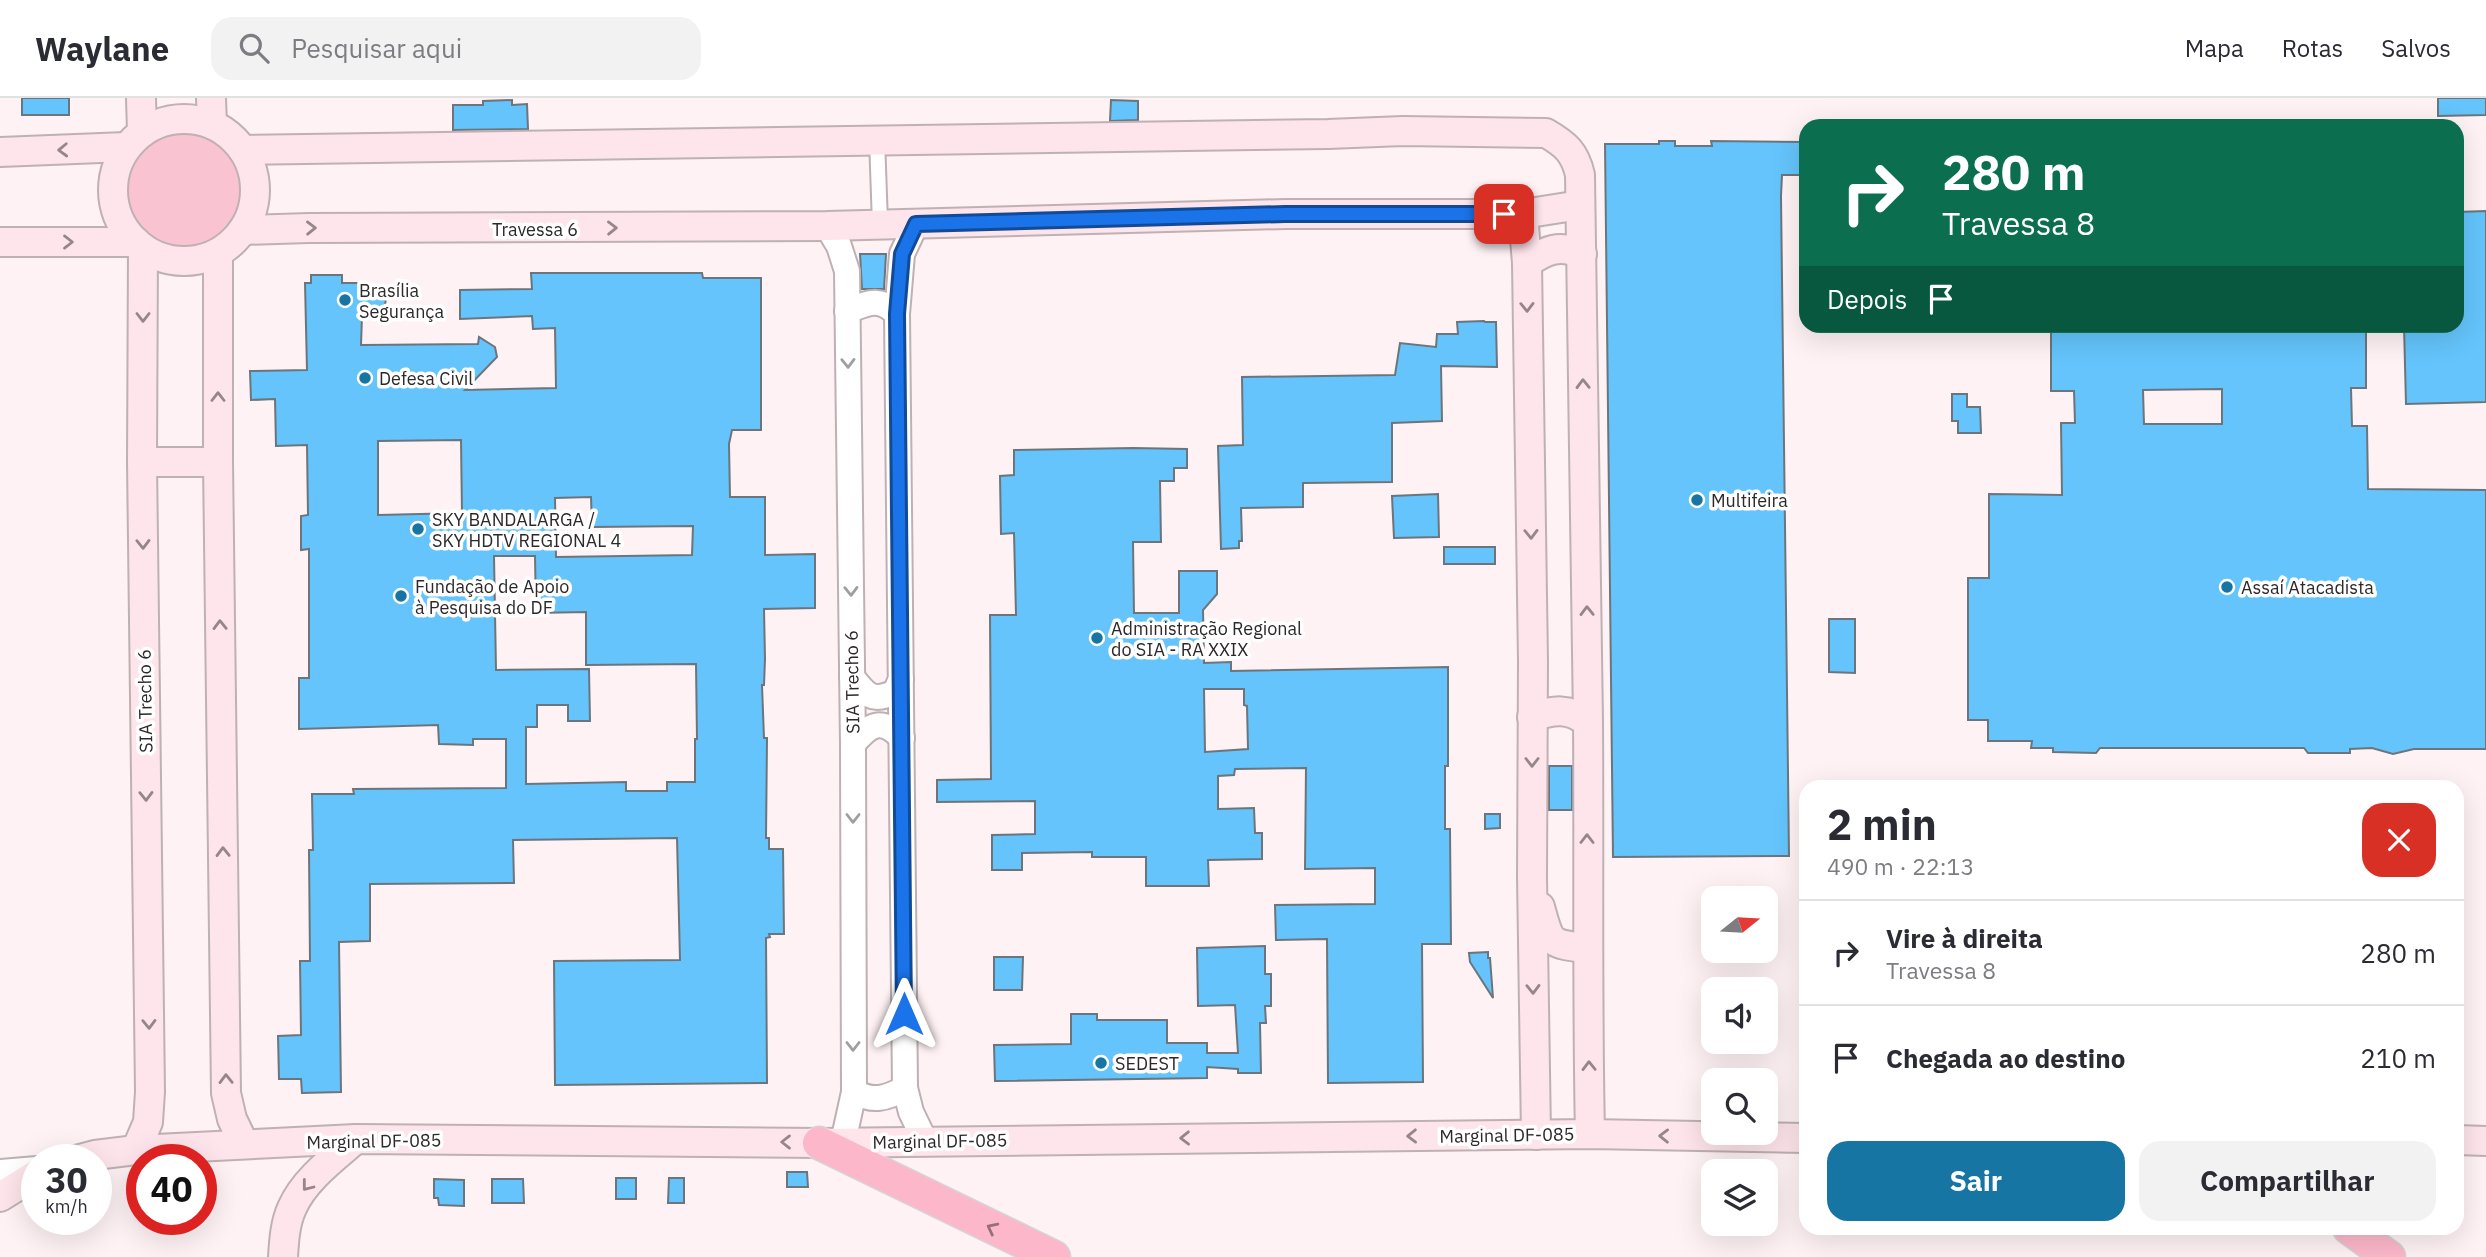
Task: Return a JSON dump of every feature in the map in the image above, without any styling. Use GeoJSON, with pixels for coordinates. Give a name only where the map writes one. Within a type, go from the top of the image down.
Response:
{"type":"FeatureCollection","features":[{"type":"Feature","properties":{"kind":"highway"},"geometry":{"type":"LineString","coordinates":[[831,1142],[1054,1257]]}},
{"type":"Feature","properties":{"kind":"highway"},"geometry":{"type":"LineString","coordinates":[[2359,1235],[2389,1257]]}},
{"type":"Feature","properties":{"kind":"main road"},"geometry":{"type":"LineString","coordinates":[[0,152],[134,140],[163,121],[188,118],[211,111],[243,150],[252,170],[256,191],[252,211],[243,230],[232,243],[218,253],[199,260],[180,261],[161,257],[139,245],[120,221],[113,197],[115,171],[134,140],[141,98]]}},
{"type":"Feature","properties":{"kind":"main road"},"geometry":{"type":"LineString","coordinates":[[243,150],[1403,131],[1546,134],[1566,145],[1578,166],[1580,205],[1588,723],[1590,1134]]}},
{"type":"Feature","properties":{"kind":"main road","name":"Travessa 6"},"geometry":{"type":"LineString","coordinates":[[243,230],[827,226],[1285,214],[1523,214],[1580,205]]}},
{"type":"Feature","properties":{"kind":"main road"},"geometry":{"type":"LineString","coordinates":[[1523,214],[1527,263],[1535,1135]]}},
{"type":"Feature","properties":{"kind":"main road"},"geometry":{"type":"LineString","coordinates":[[0,242],[139,245]]}},
{"type":"Feature","properties":{"kind":"main road","name":"SIA Trecho 6"},"geometry":{"type":"LineString","coordinates":[[139,245],[150,1092],[148,1122],[139,1144]]}},
{"type":"Feature","properties":{"kind":"main road"},"geometry":{"type":"LineString","coordinates":[[1527,263],[1545,251],[1556,248],[1571,249],[1581,254]]}},
{"type":"Feature","properties":{"kind":"main road"},"geometry":{"type":"LineString","coordinates":[[218,253],[226,1093],[232,1119],[244,1144]]}},
{"type":"Feature","properties":{"kind":"main road"},"geometry":{"type":"LineString","coordinates":[[142,463],[218,462]]}},
{"type":"Feature","properties":{"kind":"main road"},"geometry":{"type":"LineString","coordinates":[[1532,717],[1548,712],[1568,711],[1588,723]]}},
{"type":"Feature","properties":{"kind":"main road"},"geometry":{"type":"LineString","coordinates":[[1532,877],[1547,934],[1552,942],[1564,946],[1587,947]]}},
{"type":"Feature","properties":{"kind":"main road","name":"Marginal DF-085"},"geometry":{"type":"LineString","coordinates":[[217,1146],[356,1139],[831,1142],[1590,1134],[1799,1139]]}},
{"type":"Feature","properties":{"kind":"main road"},"geometry":{"type":"LineString","coordinates":[[283,1257],[284,1237],[292,1207],[310,1181],[356,1139]]}},
{"type":"Feature","properties":{"kind":"main road"},"geometry":{"type":"LineString","coordinates":[[2464,1140],[2486,1141]]}},
{"type":"Feature","properties":{"kind":"main road"},"geometry":{"type":"LineString","coordinates":[[0,1197],[21,1182]]}},
{"type":"Feature","properties":{"kind":"street"},"geometry":{"type":"LineString","coordinates":[[877,139],[880,224]]}},
{"type":"Feature","properties":{"kind":"street"},"geometry":{"type":"LineString","coordinates":[[916,224],[902,254],[897,314],[905,1088],[911,1112],[925,1141]]}},
{"type":"Feature","properties":{"kind":"street","name":"SIA Trecho 6"},"geometry":{"type":"LineString","coordinates":[[827,226],[839,246],[847,271],[853,744],[853,1092],[831,1142]]}},
{"type":"Feature","properties":{"kind":"street"},"geometry":{"type":"LineString","coordinates":[[848,312],[870,303],[882,303],[887,304],[897,314]]}},
{"type":"Feature","properties":{"kind":"street"},"geometry":{"type":"LineString","coordinates":[[852,677],[870,697],[882,697],[895,692],[901,678]]}},
{"type":"Feature","properties":{"kind":"street"},"geometry":{"type":"LineString","coordinates":[[853,744],[865,729],[881,725],[893,729],[902,738]]}},
{"type":"Feature","properties":{"kind":"street"},"geometry":{"type":"LineString","coordinates":[[853,1092],[867,1099],[881,1099],[905,1088]]}},
{"type":"Feature","properties":{"kind":"street"},"geometry":{"type":"LineString","coordinates":[[0,1172],[21,1171]]}},
{"type":"Feature","properties":{"kind":"shaded area"},"geometry":{"type":"Polygon","coordinates":[[[182,132],[204,136],[223,149],[236,168],[240,190],[236,212],[223,231],[204,244],[182,248],[160,244],[141,231],[128,212],[124,190],[128,168],[141,149],[160,136],[182,132]]]}},
{"type":"Feature","properties":{"kind":"building"},"geometry":{"type":"Polygon","coordinates":[[[22,98],[69,98],[69,115],[22,115],[22,98]]]}},
{"type":"Feature","properties":{"kind":"building"},"geometry":{"type":"Polygon","coordinates":[[[2438,98],[2486,98],[2486,115],[2438,116],[2438,98]]]}},
{"type":"Feature","properties":{"kind":"building"},"geometry":{"type":"Polygon","coordinates":[[[512,100],[512,105],[527,104],[528,129],[453,130],[453,105],[483,105],[483,101],[512,100]]]}},
{"type":"Feature","properties":{"kind":"building"},"geometry":{"type":"Polygon","coordinates":[[[1111,100],[1138,101],[1138,120],[1110,121],[1111,100]]]}},
{"type":"Feature","properties":{"kind":"building","name":"Multifeira"},"geometry":{"type":"Polygon","coordinates":[[[1659,141],[1675,141],[1675,146],[1712,146],[1711,141],[1799,142],[1799,175],[1782,175],[1781,196],[1789,856],[1613,857],[1605,144],[1659,144],[1659,141]]]}},
{"type":"Feature","properties":{"kind":"building"},"geometry":{"type":"Polygon","coordinates":[[[2486,211],[2486,402],[2406,404],[2404,333],[2464,333],[2464,212],[2486,211]]]}},
{"type":"Feature","properties":{"kind":"building"},"geometry":{"type":"Polygon","coordinates":[[[860,254],[886,254],[884,289],[862,289],[860,254]]]}},
{"type":"Feature","properties":{"kind":"building"},"geometry":{"type":"Polygon","coordinates":[[[531,273],[702,273],[703,278],[761,278],[761,430],[732,430],[729,444],[730,497],[765,497],[765,555],[815,554],[815,608],[764,609],[765,659],[762,685],[764,738],[767,738],[766,838],[769,838],[769,849],[783,849],[784,934],[769,934],[770,937],[766,938],[767,1083],[555,1085],[554,961],[680,960],[677,838],[513,840],[514,883],[370,884],[370,941],[339,942],[341,1092],[302,1093],[301,1079],[279,1079],[278,1036],[301,1035],[300,961],[310,961],[309,850],[313,850],[312,794],[354,794],[353,789],[506,788],[506,739],[473,739],[473,745],[439,744],[438,725],[299,729],[299,678],[309,678],[309,549],[301,550],[301,516],[308,515],[307,445],[276,446],[275,399],[251,400],[250,371],[307,370],[305,283],[311,283],[311,275],[342,275],[342,283],[362,283],[362,287],[387,287],[384,317],[362,316],[361,345],[478,344],[479,337],[495,347],[497,357],[465,390],[556,388],[555,328],[533,329],[532,316],[460,319],[460,290],[532,289],[531,273]],[[461,440],[378,441],[378,515],[462,513],[461,440]],[[591,497],[555,498],[556,557],[692,555],[693,526],[592,527],[591,497]],[[494,556],[496,670],[589,669],[590,721],[568,721],[568,705],[537,705],[537,727],[526,727],[526,784],[626,782],[626,791],[667,791],[667,782],[695,782],[696,664],[586,665],[586,612],[536,613],[535,556],[494,556]]]}},
{"type":"Feature","properties":{"kind":"building"},"geometry":{"type":"Polygon","coordinates":[[[1457,322],[1496,322],[1497,367],[1441,366],[1442,421],[1392,423],[1392,482],[1303,483],[1303,507],[1241,508],[1242,541],[1239,541],[1239,548],[1221,549],[1218,446],[1243,445],[1242,377],[1395,375],[1400,343],[1436,347],[1437,334],[1458,334],[1457,322]]]}},
{"type":"Feature","properties":{"kind":"building","name":"Assaí Atacadista"},"geometry":{"type":"Polygon","coordinates":[[[2051,333],[2366,333],[2366,388],[2351,388],[2352,426],[2367,426],[2368,489],[2486,490],[2486,749],[2414,749],[2393,754],[2372,748],[2350,749],[2350,753],[2308,753],[2304,748],[2100,748],[2096,753],[2053,752],[2053,748],[2031,748],[2032,741],[1988,741],[1988,720],[1968,720],[1968,578],[1989,578],[1989,494],[2062,495],[2061,423],[2075,423],[2074,391],[2051,391],[2051,333]],[[2222,389],[2143,390],[2144,424],[2222,424],[2222,389]]]}},
{"type":"Feature","properties":{"kind":"building"},"geometry":{"type":"Polygon","coordinates":[[[1952,394],[1967,394],[1967,407],[1980,407],[1981,433],[1958,433],[1958,421],[1952,421],[1952,394]]]}},
{"type":"Feature","properties":{"kind":"building"},"geometry":{"type":"Polygon","coordinates":[[[1187,449],[1187,468],[1174,468],[1174,481],[1160,481],[1161,542],[1133,542],[1134,613],[1179,613],[1179,571],[1217,571],[1217,594],[1203,610],[1204,663],[1231,662],[1231,671],[1448,667],[1445,829],[1450,829],[1451,944],[1422,944],[1423,1082],[1328,1083],[1327,939],[1276,940],[1275,905],[1375,904],[1375,868],[1305,869],[1306,768],[1235,769],[1234,775],[1218,776],[1218,809],[1254,808],[1255,833],[1262,833],[1262,859],[1208,860],[1209,886],[1146,886],[1146,857],[1092,857],[1092,852],[1022,853],[1022,870],[992,870],[992,835],[1035,834],[1035,801],[937,802],[937,780],[991,779],[990,615],[1016,615],[1014,533],[1001,534],[1000,476],[1014,475],[1014,450],[1187,449]],[[1204,689],[1205,752],[1248,749],[1244,689],[1204,689]]]}},
{"type":"Feature","properties":{"kind":"building"},"geometry":{"type":"Polygon","coordinates":[[[1438,494],[1439,537],[1394,538],[1392,496],[1438,494]]]}},
{"type":"Feature","properties":{"kind":"building"},"geometry":{"type":"Polygon","coordinates":[[[1444,547],[1495,547],[1495,564],[1444,564],[1444,547]]]}},
{"type":"Feature","properties":{"kind":"building"},"geometry":{"type":"Polygon","coordinates":[[[1829,619],[1855,619],[1855,673],[1829,672],[1829,619]]]}},
{"type":"Feature","properties":{"kind":"building"},"geometry":{"type":"Polygon","coordinates":[[[1549,766],[1572,766],[1572,810],[1549,810],[1549,766]]]}},
{"type":"Feature","properties":{"kind":"building"},"geometry":{"type":"Polygon","coordinates":[[[1485,814],[1500,814],[1500,828],[1485,829],[1485,814]]]}},
{"type":"Feature","properties":{"kind":"building"},"geometry":{"type":"Polygon","coordinates":[[[1265,946],[1265,974],[1271,974],[1271,1006],[1265,1006],[1266,1023],[1260,1023],[1261,1073],[1238,1073],[1238,1069],[1207,1067],[1207,1078],[995,1081],[994,1045],[1071,1044],[1071,1014],[1097,1014],[1097,1020],[1167,1020],[1167,1043],[1207,1043],[1207,1053],[1238,1053],[1235,1005],[1198,1006],[1197,948],[1265,946]]]}},
{"type":"Feature","properties":{"kind":"building"},"geometry":{"type":"Polygon","coordinates":[[[1488,952],[1493,998],[1470,962],[1469,953],[1488,952]]]}},
{"type":"Feature","properties":{"kind":"building"},"geometry":{"type":"Polygon","coordinates":[[[994,957],[1023,957],[1022,990],[994,990],[994,957]]]}},
{"type":"Feature","properties":{"kind":"building"},"geometry":{"type":"Polygon","coordinates":[[[787,1172],[807,1172],[808,1187],[787,1187],[787,1172]]]}},
{"type":"Feature","properties":{"kind":"building"},"geometry":{"type":"Polygon","coordinates":[[[616,1178],[636,1178],[636,1199],[616,1199],[616,1178]]]}},
{"type":"Feature","properties":{"kind":"building"},"geometry":{"type":"Polygon","coordinates":[[[669,1178],[684,1178],[684,1203],[668,1203],[669,1178]]]}},
{"type":"Feature","properties":{"kind":"building"},"geometry":{"type":"Polygon","coordinates":[[[434,1179],[464,1180],[464,1206],[439,1205],[438,1198],[434,1198],[434,1179]]]}},
{"type":"Feature","properties":{"kind":"building"},"geometry":{"type":"Polygon","coordinates":[[[492,1179],[523,1179],[524,1203],[492,1203],[492,1179]]]}},
{"type":"Feature","properties":{"kind":"place","name":"Brasília Segurança"},"geometry":{"type":"Point","coordinates":[345,300]}},
{"type":"Feature","properties":{"kind":"place","name":"Defesa Civil"},"geometry":{"type":"Point","coordinates":[365,378]}},
{"type":"Feature","properties":{"kind":"place","name":"Multifeira"},"geometry":{"type":"Point","coordinates":[1697,500]}},
{"type":"Feature","properties":{"kind":"place","name":"SKY BANDALARGA / SKY HDTV REGIONAL 4"},"geometry":{"type":"Point","coordinates":[418,529]}},
{"type":"Feature","properties":{"kind":"place","name":"Assaí Atacadista"},"geometry":{"type":"Point","coordinates":[2227,587]}},
{"type":"Feature","properties":{"kind":"place","name":"Fundação de Apoio à Pesquisa do DF"},"geometry":{"type":"Point","coordinates":[401,596]}},
{"type":"Feature","properties":{"kind":"place","name":"Administração Regional do SIA - RA XXIX"},"geometry":{"type":"Point","coordinates":[1097,638]}},
{"type":"Feature","properties":{"kind":"place","name":"SEDEST"},"geometry":{"type":"Point","coordinates":[1101,1063]}},
{"type":"Feature","properties":{"kind":"route"},"geometry":{"type":"LineString","coordinates":[[904,1014],[897,314],[899,267],[916,224],[1285,214],[1504,214]]}}]}
